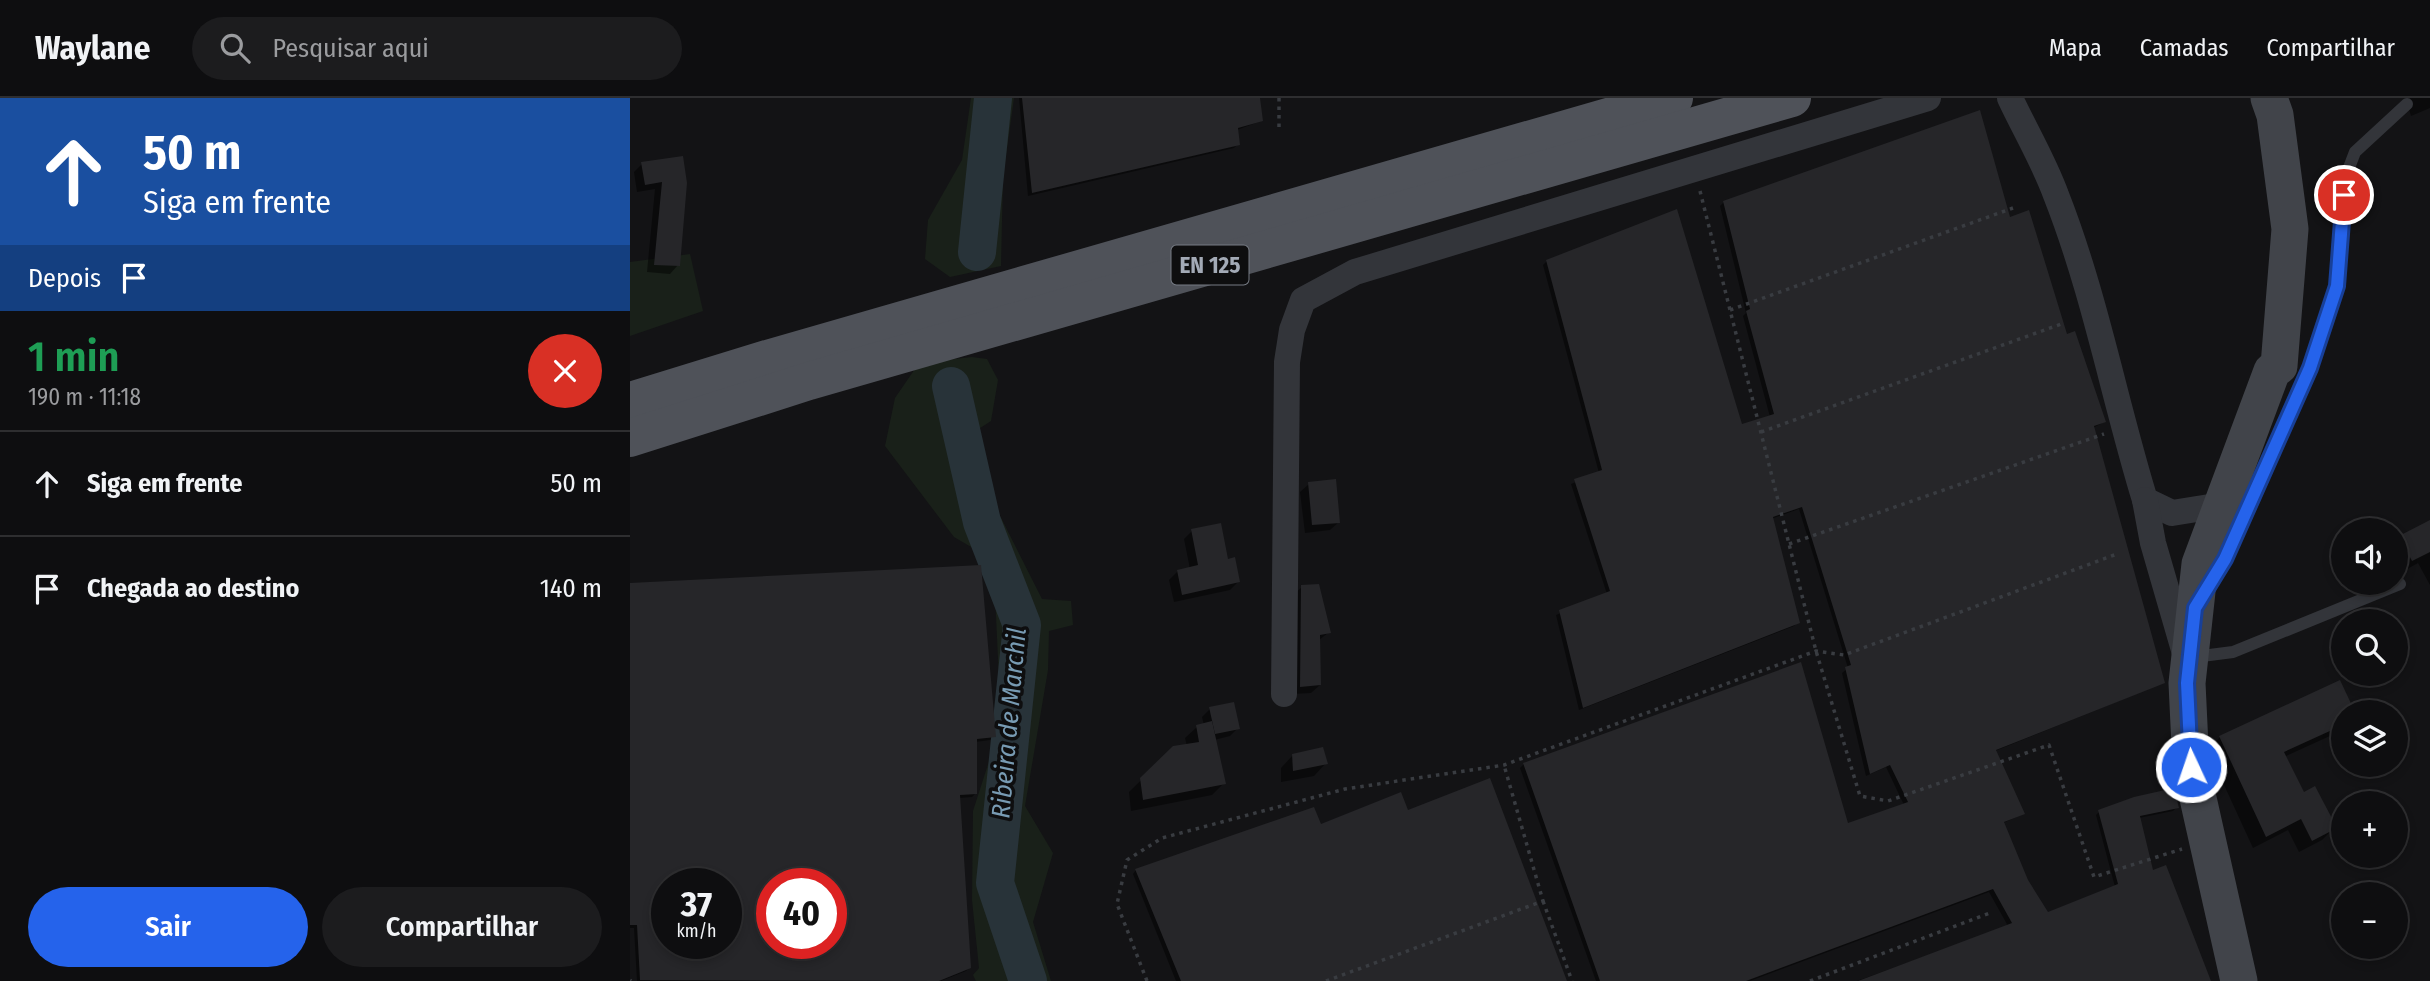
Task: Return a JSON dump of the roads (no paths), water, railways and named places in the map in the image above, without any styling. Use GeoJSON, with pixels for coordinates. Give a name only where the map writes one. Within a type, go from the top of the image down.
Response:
{"type":"FeatureCollection","features":[{"type":"Feature","properties":{"kind":"main road","name":"EN 125"},"geometry":{"type":"LineString","coordinates":[[630,401],[767,359],[1674,98]]}},
{"type":"Feature","properties":{"kind":"main road","name":"EN 125"},"geometry":{"type":"LineString","coordinates":[[630,438],[797,385],[1792,98]]}},
{"type":"Feature","properties":{"kind":"street"},"geometry":{"type":"LineString","coordinates":[[1284,694],[1287,362],[1292,330],[1303,300],[1354,272],[1928,98]]}},
{"type":"Feature","properties":{"kind":"street"},"geometry":{"type":"LineString","coordinates":[[2010,98],[2060,206],[2085,279],[2120,420],[2145,500],[2156,555],[2189,662]]}},
{"type":"Feature","properties":{"kind":"street"},"geometry":{"type":"LineString","coordinates":[[2239,981],[2191,767],[2189,662],[2200,564],[2272,371],[2279,366],[2290,229],[2275,115],[2269,98]]}},
{"type":"Feature","properties":{"kind":"street"},"geometry":{"type":"LineString","coordinates":[[2145,500],[2172,513],[2222,505]]}},
{"type":"Feature","properties":{"kind":"lane"},"geometry":{"type":"LineString","coordinates":[[2195,608],[2225,559],[2310,368],[2337,286],[2347,173],[2355,152],[2407,104]]}},
{"type":"Feature","properties":{"kind":"lane"},"geometry":{"type":"LineString","coordinates":[[2189,662],[2233,652],[2373,595]]}},
{"type":"Feature","properties":{"kind":"waterway","name":"Ribeira de Marchil"},"geometry":{"type":"LineString","coordinates":[[977,252],[993,98]]}},
{"type":"Feature","properties":{"kind":"waterway","name":"Ribeira de Marchil"},"geometry":{"type":"LineString","coordinates":[[951,386],[982,522],[1022,625],[995,883],[1028,981]]}}]}
